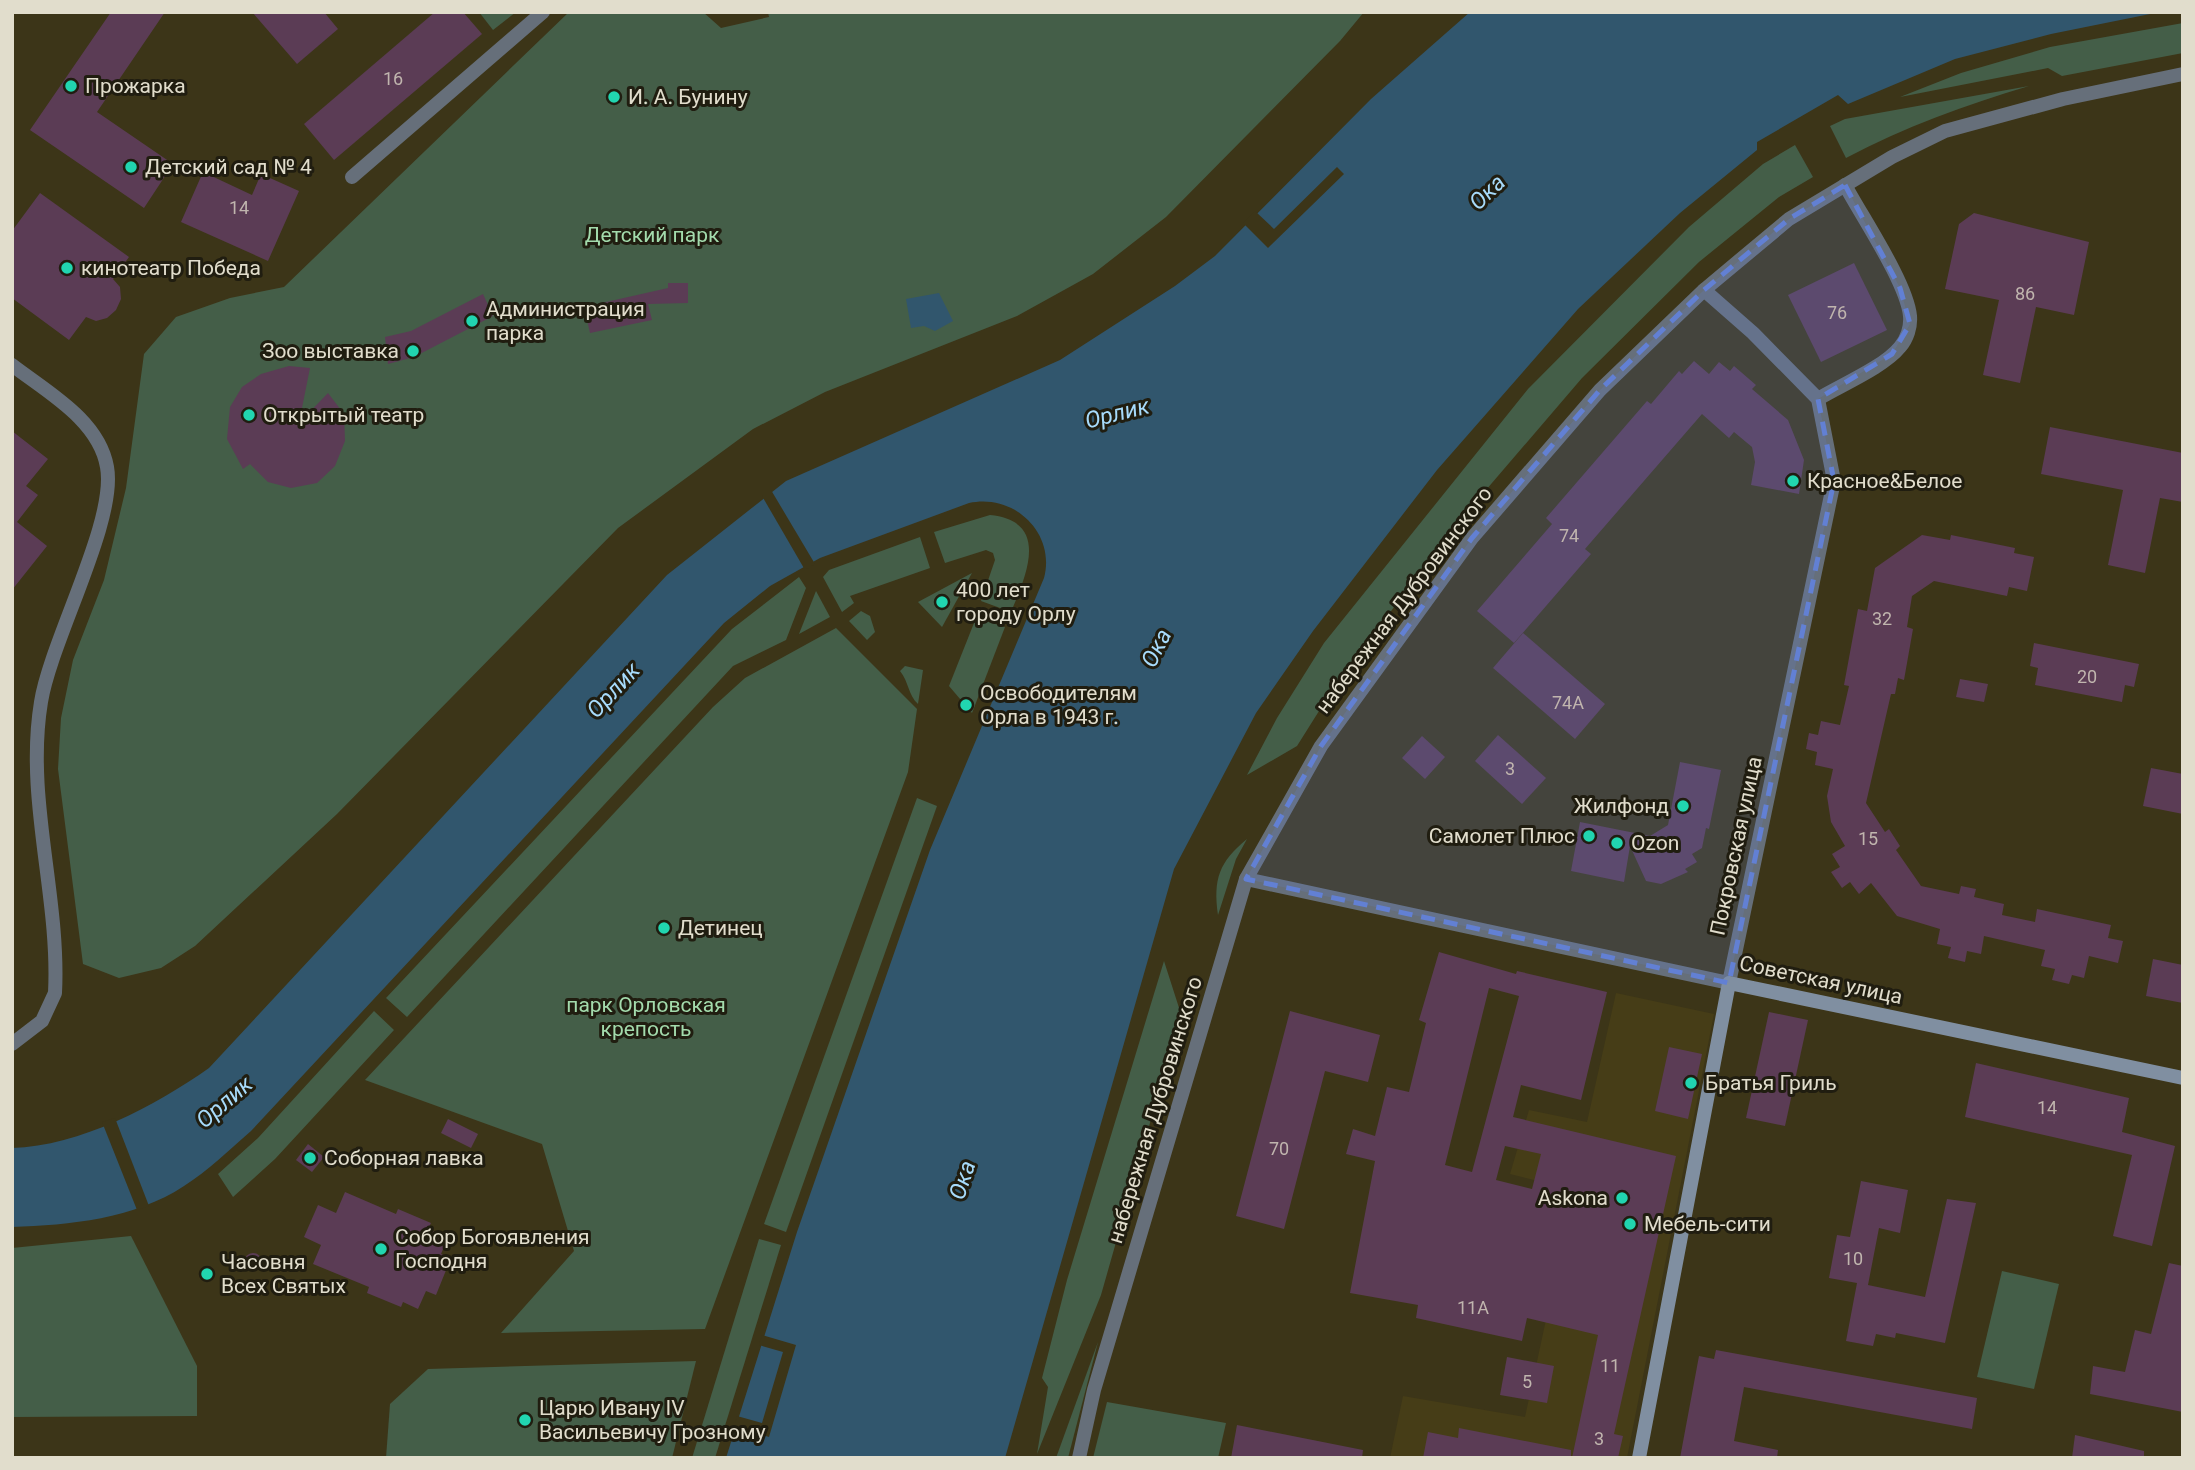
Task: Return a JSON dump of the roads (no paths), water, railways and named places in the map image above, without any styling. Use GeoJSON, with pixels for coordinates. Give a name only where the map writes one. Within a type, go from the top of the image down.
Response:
{"type":"FeatureCollection","features":[{"type":"Feature","properties":{"kind":"street"},"geometry":{"type":"LineString","coordinates":[[352,177],[543,12]]}},
{"type":"Feature","properties":{"kind":"street","name":"набережная Дубровинского"},"geometry":{"type":"LineString","coordinates":[[1079,1458],[1097,1377],[1246,879],[1321,746],[1472,538],[1600,390],[1704,290],[1789,219],[1892,157],[1945,131],[2063,99],[2183,74]]}},
{"type":"Feature","properties":{"kind":"street"},"geometry":{"type":"LineString","coordinates":[[1704,290],[1753,333],[1818,399],[1892,354],[1904,341],[1910,324],[1910,314],[1900,288],[1844,186]]}},
{"type":"Feature","properties":{"kind":"street"},"geometry":{"type":"LineString","coordinates":[[12,365],[85,423],[101,446],[108,469],[106,496],[97,533],[48,667],[38,729],[36,767],[56,980],[51,1007],[42,1021],[12,1044]]}},
{"type":"Feature","properties":{"kind":"street","name":"Покровская улица"},"geometry":{"type":"LineString","coordinates":[[1639,1458],[1729,983],[1834,481],[1818,399]]}},
{"type":"Feature","properties":{"kind":"street","name":"Советская улица"},"geometry":{"type":"LineString","coordinates":[[1246,879],[2183,1078]]}},
{"type":"Feature","properties":{"kind":"water"},"geometry":{"type":"Polygon","coordinates":[[[1470,12],[2160,12],[2051,34],[1955,59],[1848,104],[1838,95],[1757,142],[1757,150],[1680,213],[1578,309],[1437,470],[1313,631],[1256,713],[1174,869],[1005,1458],[726,1458],[797,1232],[930,850],[1044,578],[1044,546],[1037,532],[1016,510],[1001,504],[969,503],[820,558],[770,586],[724,623],[251,1131],[202,1174],[165,1197],[123,1213],[79,1222],[12,1227],[12,1148],[64,1140],[116,1122],[165,1096],[209,1068],[667,575],[786,481],[1060,360],[1175,286],[1215,256],[1371,99],[1470,12]]]}},
{"type":"Feature","properties":{"kind":"water"},"geometry":{"type":"Polygon","coordinates":[[[939,293],[953,321],[935,331],[924,326],[911,328],[906,299],[939,293]]]}},
{"type":"Feature","properties":{"kind":"place","name":"Прожарка"},"geometry":{"type":"Point","coordinates":[71,86]}},
{"type":"Feature","properties":{"kind":"place","name":"И. А. Бунину"},"geometry":{"type":"Point","coordinates":[614,97]}},
{"type":"Feature","properties":{"kind":"place","name":"Детский сад № 4"},"geometry":{"type":"Point","coordinates":[131,167]}},
{"type":"Feature","properties":{"kind":"place","name":"кинотеатр Победа"},"geometry":{"type":"Point","coordinates":[67,268]}},
{"type":"Feature","properties":{"kind":"place","name":"Администрация парка"},"geometry":{"type":"Point","coordinates":[472,321]}},
{"type":"Feature","properties":{"kind":"place","name":"Зоо выставка"},"geometry":{"type":"Point","coordinates":[413,351]}},
{"type":"Feature","properties":{"kind":"place","name":"Открытый театр"},"geometry":{"type":"Point","coordinates":[249,415]}},
{"type":"Feature","properties":{"kind":"place","name":"Красное&Белое"},"geometry":{"type":"Point","coordinates":[1793,481]}},
{"type":"Feature","properties":{"kind":"place","name":"400 лет городу Орлу"},"geometry":{"type":"Point","coordinates":[942,602]}},
{"type":"Feature","properties":{"kind":"place","name":"Освободителям Орла в 1943 г."},"geometry":{"type":"Point","coordinates":[966,705]}},
{"type":"Feature","properties":{"kind":"place","name":"Жилфонд"},"geometry":{"type":"Point","coordinates":[1683,806]}},
{"type":"Feature","properties":{"kind":"place","name":"Самолет Плюс"},"geometry":{"type":"Point","coordinates":[1589,836]}},
{"type":"Feature","properties":{"kind":"place","name":"Ozon"},"geometry":{"type":"Point","coordinates":[1617,843]}},
{"type":"Feature","properties":{"kind":"place","name":"Детинец"},"geometry":{"type":"Point","coordinates":[664,928]}},
{"type":"Feature","properties":{"kind":"place","name":"Братья Гриль"},"geometry":{"type":"Point","coordinates":[1691,1083]}},
{"type":"Feature","properties":{"kind":"place","name":"Соборная лавка"},"geometry":{"type":"Point","coordinates":[310,1158]}},
{"type":"Feature","properties":{"kind":"place","name":"Askona"},"geometry":{"type":"Point","coordinates":[1622,1198]}},
{"type":"Feature","properties":{"kind":"place","name":"Мебель-сити"},"geometry":{"type":"Point","coordinates":[1630,1224]}},
{"type":"Feature","properties":{"kind":"place","name":"Собор Богоявления Господня"},"geometry":{"type":"Point","coordinates":[381,1249]}},
{"type":"Feature","properties":{"kind":"place","name":"Часовня Всех Святых"},"geometry":{"type":"Point","coordinates":[207,1274]}},
{"type":"Feature","properties":{"kind":"place","name":"Царю Ивану IV Васильевичу Грозному"},"geometry":{"type":"Point","coordinates":[525,1420]}},
{"type":"Feature","properties":{"kind":"water label","name":"Ока"},"geometry":{"type":"Point","coordinates":[1487,192]}},
{"type":"Feature","properties":{"kind":"water label","name":"Орлик"},"geometry":{"type":"Point","coordinates":[1117,413]}},
{"type":"Feature","properties":{"kind":"water label","name":"Ока"},"geometry":{"type":"Point","coordinates":[1156,648]}},
{"type":"Feature","properties":{"kind":"water label","name":"Орлик"},"geometry":{"type":"Point","coordinates":[613,690]}},
{"type":"Feature","properties":{"kind":"water label","name":"Орлик"},"geometry":{"type":"Point","coordinates":[224,1102]}},
{"type":"Feature","properties":{"kind":"water label","name":"Ока"},"geometry":{"type":"Point","coordinates":[962,1180]}},
{"type":"Feature","properties":{"kind":"park label","name":"Детский парк"},"geometry":{"type":"Point","coordinates":[652,235]}},
{"type":"Feature","properties":{"kind":"park label","name":"парк Орловская крепость"},"geometry":{"type":"Point","coordinates":[646,1017]}}]}
